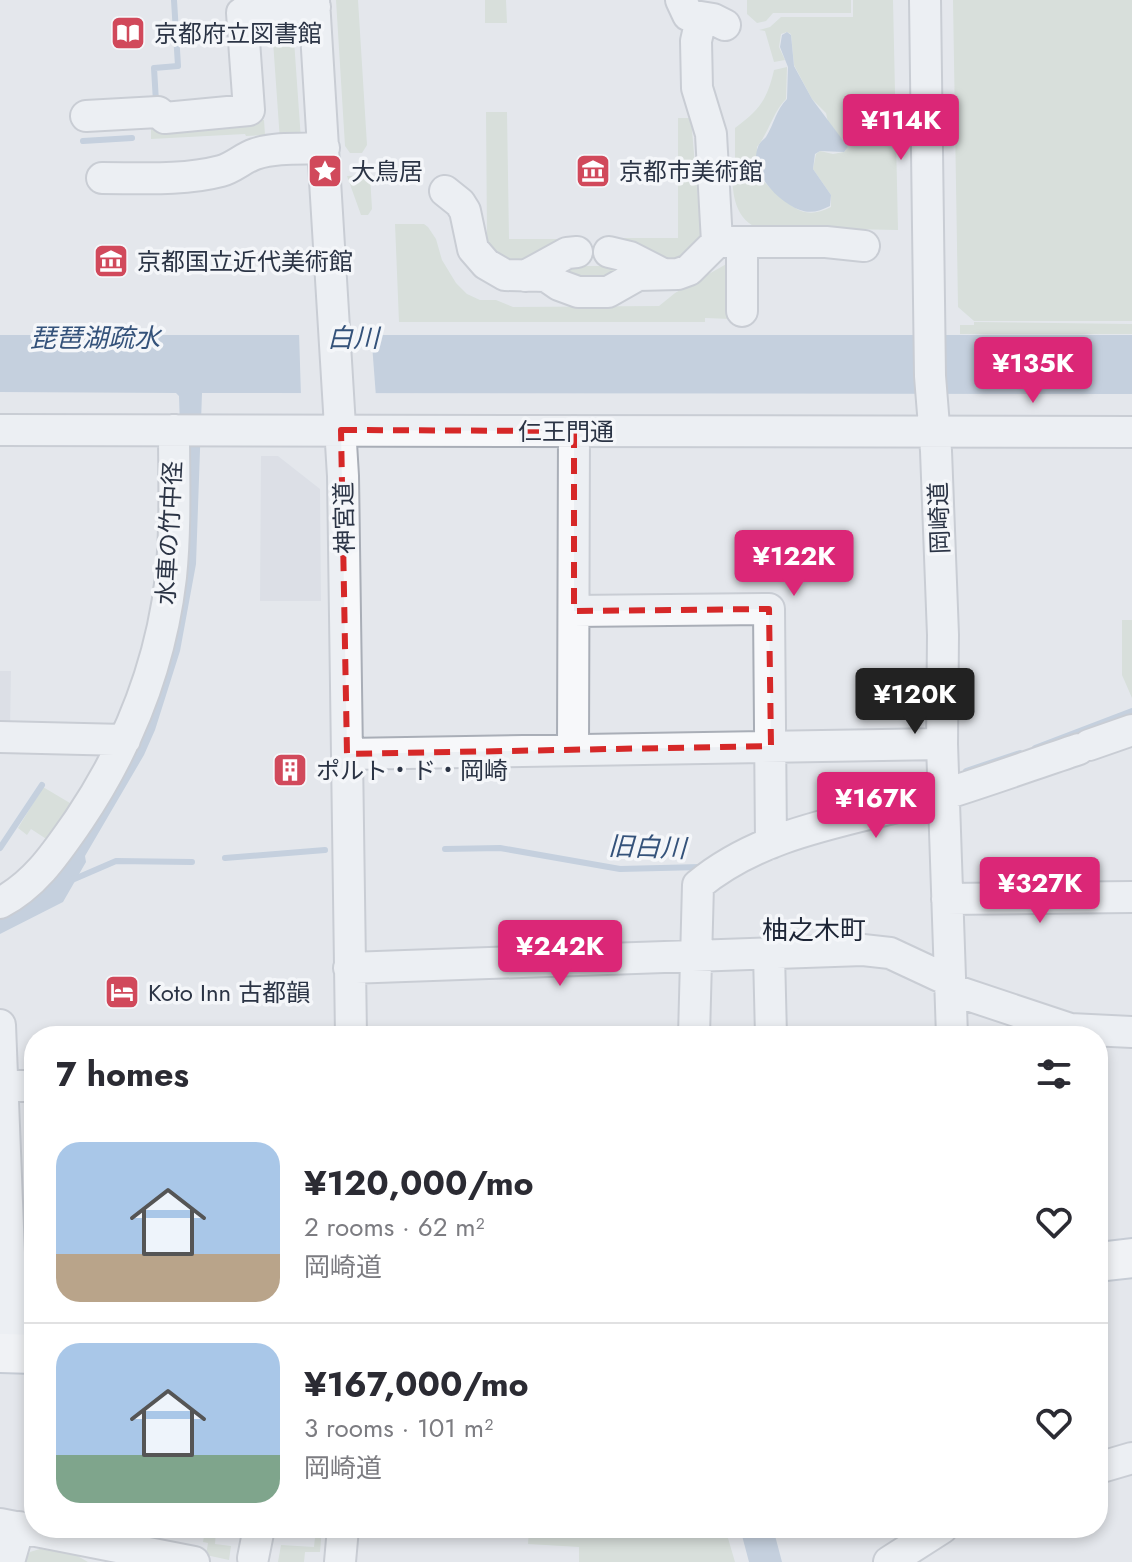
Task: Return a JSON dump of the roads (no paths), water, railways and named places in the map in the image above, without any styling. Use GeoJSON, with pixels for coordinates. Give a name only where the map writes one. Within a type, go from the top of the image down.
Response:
{"type":"FeatureCollection","features":[{"type":"Feature","properties":{"kind":"main road"},"geometry":{"type":"LineString","coordinates":[[1108,1261],[1132,1258]]}},
{"type":"Feature","properties":{"kind":"street","name":"岡崎道"},"geometry":{"type":"LineString","coordinates":[[925,0],[931,402],[943,635],[942,744],[952,1026]]}},
{"type":"Feature","properties":{"kind":"street"},"geometry":{"type":"LineString","coordinates":[[86,116],[158,112],[165,118],[249,110],[242,13],[314,4]]}},
{"type":"Feature","properties":{"kind":"street","name":"神宮道"},"geometry":{"type":"LineString","coordinates":[[314,4],[340,416],[351,1026]]}},
{"type":"Feature","properties":{"kind":"street"},"geometry":{"type":"LineString","coordinates":[[702,15],[696,41],[697,88],[711,134],[742,311]]}},
{"type":"Feature","properties":{"kind":"street"},"geometry":{"type":"LineString","coordinates":[[102,178],[197,175],[223,171],[254,154],[324,148]]}},
{"type":"Feature","properties":{"kind":"street"},"geometry":{"type":"LineString","coordinates":[[445,191],[465,211],[469,237],[479,257],[502,274],[546,276],[567,289],[593,293],[616,289],[638,275],[678,274],[689,270],[729,242],[826,242],[864,246]]}},
{"type":"Feature","properties":{"kind":"street"},"geometry":{"type":"LineString","coordinates":[[525,276],[567,253],[577,252]]}},
{"type":"Feature","properties":{"kind":"street"},"geometry":{"type":"LineString","coordinates":[[609,252],[630,257],[663,274]]}},
{"type":"Feature","properties":{"kind":"street","name":"仁王門通"},"geometry":{"type":"LineString","coordinates":[[0,430],[182,435],[340,416],[574,431],[1132,432]]}},
{"type":"Feature","properties":{"kind":"street"},"geometry":{"type":"LineString","coordinates":[[573,749],[574,431]]}},
{"type":"Feature","properties":{"kind":"street","name":"水車の竹中径"},"geometry":{"type":"LineString","coordinates":[[0,903],[34,881],[55,854],[94,796],[125,740],[138,708],[159,637],[169,589],[182,435]]}},
{"type":"Feature","properties":{"kind":"street"},"geometry":{"type":"LineString","coordinates":[[574,611],[769,609],[771,834]]}},
{"type":"Feature","properties":{"kind":"street"},"geometry":{"type":"LineString","coordinates":[[694,1026],[698,885],[771,834],[786,836],[944,795],[1132,730]]}},
{"type":"Feature","properties":{"kind":"street"},"geometry":{"type":"LineString","coordinates":[[0,737],[125,740]]}},
{"type":"Feature","properties":{"kind":"street"},"geometry":{"type":"LineString","coordinates":[[347,754],[942,744]]}},
{"type":"Feature","properties":{"kind":"street"},"geometry":{"type":"LineString","coordinates":[[947,899],[1132,897]]}},
{"type":"Feature","properties":{"kind":"street"},"geometry":{"type":"LineString","coordinates":[[349,968],[863,950],[890,953],[950,985],[1062,1026]]}},
{"type":"Feature","properties":{"kind":"street"},"geometry":{"type":"LineString","coordinates":[[769,954],[771,1026]]}},
{"type":"Feature","properties":{"kind":"street"},"geometry":{"type":"LineString","coordinates":[[0,1025],[16,1354]]}},
{"type":"Feature","properties":{"kind":"street"},"geometry":{"type":"LineString","coordinates":[[1108,1031],[1132,1032]]}},
{"type":"Feature","properties":{"kind":"street"},"geometry":{"type":"LineString","coordinates":[[1,1086],[24,1086]]}},
{"type":"Feature","properties":{"kind":"street"},"geometry":{"type":"LineString","coordinates":[[1108,1465],[1132,1458]]}},
{"type":"Feature","properties":{"kind":"street"},"geometry":{"type":"LineString","coordinates":[[9,1526],[9,1562]]}},
{"type":"Feature","properties":{"kind":"street"},"geometry":{"type":"LineString","coordinates":[[71,1538],[194,1562]]}},
{"type":"Feature","properties":{"kind":"street"},"geometry":{"type":"LineString","coordinates":[[253,1558],[257,1538]]}},
{"type":"Feature","properties":{"kind":"street"},"geometry":{"type":"LineString","coordinates":[[340,1562],[342,1538]]}},
{"type":"Feature","properties":{"kind":"street"},"geometry":{"type":"LineString","coordinates":[[889,1562],[931,1544]]}},
{"type":"Feature","properties":{"kind":"water"},"geometry":{"type":"Polygon","coordinates":[[[787,32],[791,35],[794,66],[812,99],[848,147],[844,152],[820,151],[815,154],[813,169],[831,195],[830,206],[808,212],[783,201],[767,185],[757,166],[759,146],[787,99],[788,67],[780,47],[782,35],[787,32]]]}},
{"type":"Feature","properties":{"kind":"water"},"geometry":{"type":"Polygon","coordinates":[[[0,335],[1132,335],[1132,394],[202,393],[196,564],[180,651],[155,730],[63,902],[0,934],[0,910],[125,751],[181,459],[179,396],[176,393],[0,392],[0,335]]]}},
{"type":"Feature","properties":{"kind":"water"},"geometry":{"type":"Polygon","coordinates":[[[743,1538],[776,1538],[782,1562],[749,1562],[743,1538]]]}},
{"type":"Feature","properties":{"kind":"waterway"},"geometry":{"type":"LineString","coordinates":[[156,102],[154,68],[178,66],[174,0]]}},
{"type":"Feature","properties":{"kind":"waterway"},"geometry":{"type":"LineString","coordinates":[[83,141],[132,138]]}},
{"type":"Feature","properties":{"kind":"waterway","name":"旧白川"},"geometry":{"type":"LineString","coordinates":[[1035,748],[1132,711]]}},
{"type":"Feature","properties":{"kind":"waterway","name":"旧白川"},"geometry":{"type":"LineString","coordinates":[[966,771],[1020,753]]}},
{"type":"Feature","properties":{"kind":"waterway"},"geometry":{"type":"LineString","coordinates":[[0,848],[42,785]]}},
{"type":"Feature","properties":{"kind":"waterway","name":"旧白川"},"geometry":{"type":"LineString","coordinates":[[445,849],[500,848],[620,869],[701,867]]}},
{"type":"Feature","properties":{"kind":"waterway","name":"旧白川"},"geometry":{"type":"LineString","coordinates":[[225,858],[325,850]]}},
{"type":"Feature","properties":{"kind":"waterway","name":"旧白川"},"geometry":{"type":"LineString","coordinates":[[72,880],[116,861],[192,862]]}},
{"type":"Feature","properties":{"kind":"place","name":"京都府立図書館"},"geometry":{"type":"Point","coordinates":[128,33]}},
{"type":"Feature","properties":{"kind":"place","name":"大鳥居"},"geometry":{"type":"Point","coordinates":[325,171]}},
{"type":"Feature","properties":{"kind":"place","name":"京都市美術館"},"geometry":{"type":"Point","coordinates":[593,171]}},
{"type":"Feature","properties":{"kind":"place","name":"京都国立近代美術館"},"geometry":{"type":"Point","coordinates":[111,261]}},
{"type":"Feature","properties":{"kind":"place","name":"ポルト・ド・岡崎"},"geometry":{"type":"Point","coordinates":[290,770]}},
{"type":"Feature","properties":{"kind":"place","name":"Koto Inn 古都韻"},"geometry":{"type":"Point","coordinates":[122,992]}},
{"type":"Feature","properties":{"kind":"district","name":"柚之木町"},"geometry":{"type":"Point","coordinates":[814,930]}},
{"type":"Feature","properties":{"kind":"water label","name":"琵琶湖疏水"},"geometry":{"type":"Point","coordinates":[95,338]}},
{"type":"Feature","properties":{"kind":"water label","name":"白川"},"geometry":{"type":"Point","coordinates":[353,338]}}]}
